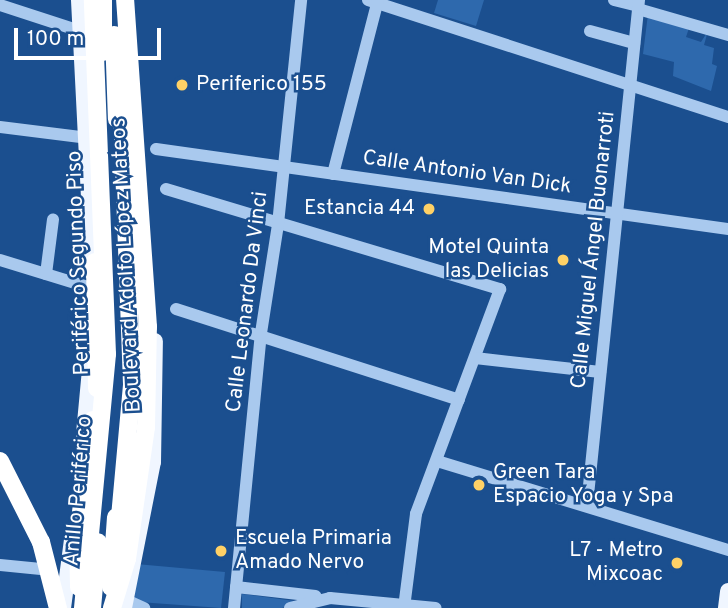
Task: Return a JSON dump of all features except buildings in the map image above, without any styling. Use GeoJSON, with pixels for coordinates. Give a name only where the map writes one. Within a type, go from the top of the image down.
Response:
{"type":"FeatureCollection","features":[{"type":"Feature","properties":{"kind":"highway","name":"Periférico Segundo Piso"},"geometry":{"type":"LineString","coordinates":[[80,608],[107,355],[93,0]]}},
{"type":"Feature","properties":{"kind":"highway","name":"Anillo Periférico"},"geometry":{"type":"LineString","coordinates":[[92,608],[111,383],[103,0]]}},
{"type":"Feature","properties":{"kind":"highway","name":"Anillo Periférico"},"geometry":{"type":"LineString","coordinates":[[113,0],[126,381],[118,607]]}},
{"type":"Feature","properties":{"kind":"highway"},"geometry":{"type":"LineString","coordinates":[[118,607],[132,384],[119,0]]}},
{"type":"Feature","properties":{"kind":"highway"},"geometry":{"type":"LineString","coordinates":[[118,607],[146,427],[148,327],[125,0]]}},
{"type":"Feature","properties":{"kind":"highway"},"geometry":{"type":"LineString","coordinates":[[80,608],[78,534],[98,381],[91,79],[103,33]]}},
{"type":"Feature","properties":{"kind":"highway"},"geometry":{"type":"LineString","coordinates":[[0,461],[41,542],[61,608]]}},
{"type":"Feature","properties":{"kind":"main road","name":"Boulevard Adolfo López Mateos"},"geometry":{"type":"LineString","coordinates":[[61,608],[90,383],[94,289],[79,0]]}},
{"type":"Feature","properties":{"kind":"main road","name":"Boulevard Adolfo López Mateos"},"geometry":{"type":"LineString","coordinates":[[118,607],[157,424],[155,316],[133,0]]}},
{"type":"Feature","properties":{"kind":"main road"},"geometry":{"type":"LineString","coordinates":[[726,608],[728,591]]}},
{"type":"Feature","properties":{"kind":"street","name":"Calle Leonardo Da Vinci"},"geometry":{"type":"LineString","coordinates":[[234,608],[261,333],[278,224],[301,0]]}},
{"type":"Feature","properties":{"kind":"street"},"geometry":{"type":"LineString","coordinates":[[614,0],[638,5],[728,35]]}},
{"type":"Feature","properties":{"kind":"street"},"geometry":{"type":"LineString","coordinates":[[333,174],[374,1],[728,117]]}},
{"type":"Feature","properties":{"kind":"street"},"geometry":{"type":"LineString","coordinates":[[0,5],[80,32]]}},
{"type":"Feature","properties":{"kind":"street","name":"Calle Miguel Ángel Buonarroti"},"geometry":{"type":"LineString","coordinates":[[587,505],[638,5]]}},
{"type":"Feature","properties":{"kind":"street"},"geometry":{"type":"LineString","coordinates":[[590,31],[634,43]]}},
{"type":"Feature","properties":{"kind":"street"},"geometry":{"type":"LineString","coordinates":[[0,127],[88,138]]}},
{"type":"Feature","properties":{"kind":"street","name":"Calle Antonio Van Dick"},"geometry":{"type":"LineString","coordinates":[[156,149],[728,229]]}},
{"type":"Feature","properties":{"kind":"street"},"geometry":{"type":"LineString","coordinates":[[166,189],[500,289],[412,530],[404,606]]}},
{"type":"Feature","properties":{"kind":"street"},"geometry":{"type":"LineString","coordinates":[[46,274],[53,219]]}},
{"type":"Feature","properties":{"kind":"street"},"geometry":{"type":"LineString","coordinates":[[0,260],[94,289]]}},
{"type":"Feature","properties":{"kind":"street"},"geometry":{"type":"LineString","coordinates":[[176,309],[261,333],[459,400]]}},
{"type":"Feature","properties":{"kind":"street"},"geometry":{"type":"LineString","coordinates":[[475,358],[600,372]]}},
{"type":"Feature","properties":{"kind":"street"},"geometry":{"type":"LineString","coordinates":[[437,461],[728,550]]}},
{"type":"Feature","properties":{"kind":"street"},"geometry":{"type":"LineString","coordinates":[[0,565],[42,566],[50,608]]}},
{"type":"Feature","properties":{"kind":"street"},"geometry":{"type":"LineString","coordinates":[[236,587],[436,608]]}},
{"type":"Feature","properties":{"kind":"street"},"geometry":{"type":"LineString","coordinates":[[290,608],[330,598]]}},
{"type":"Feature","properties":{"kind":"street"},"geometry":{"type":"LineString","coordinates":[[118,607],[144,608]]}},
{"type":"Feature","properties":{"kind":"shaded area"},"geometry":{"type":"Polygon","coordinates":[[[438,0],[484,0],[476,26],[434,13],[438,0]]]}},
{"type":"Feature","properties":{"kind":"shaded area"},"geometry":{"type":"Polygon","coordinates":[[[648,14],[690,25],[686,37],[701,42],[708,31],[704,45],[714,48],[712,64],[717,66],[711,91],[673,76],[674,62],[643,54],[648,14]]]}},
{"type":"Feature","properties":{"kind":"shaded area"},"geometry":{"type":"Polygon","coordinates":[[[136,564],[225,572],[221,608],[139,602],[133,598],[136,564]]]}},
{"type":"Feature","properties":{"kind":"shaded area"},"geometry":{"type":"Polygon","coordinates":[[[242,594],[302,602],[282,608],[242,608],[242,594]]]}},
{"type":"Feature","properties":{"kind":"place","name":"Periferico 155"},"geometry":{"type":"Point","coordinates":[182,85]}},
{"type":"Feature","properties":{"kind":"place","name":"Estancia 44"},"geometry":{"type":"Point","coordinates":[429,209]}},
{"type":"Feature","properties":{"kind":"place","name":"Motel Quinta las Delicias"},"geometry":{"type":"Point","coordinates":[563,260]}},
{"type":"Feature","properties":{"kind":"place","name":"Green Tara Espacio Yoga y Spa"},"geometry":{"type":"Point","coordinates":[479,485]}},
{"type":"Feature","properties":{"kind":"place","name":"Escuela Primaria Amado Nervo"},"geometry":{"type":"Point","coordinates":[221,551]}},
{"type":"Feature","properties":{"kind":"place","name":"L7 - Metro Mixcoac"},"geometry":{"type":"Point","coordinates":[677,563]}}]}
